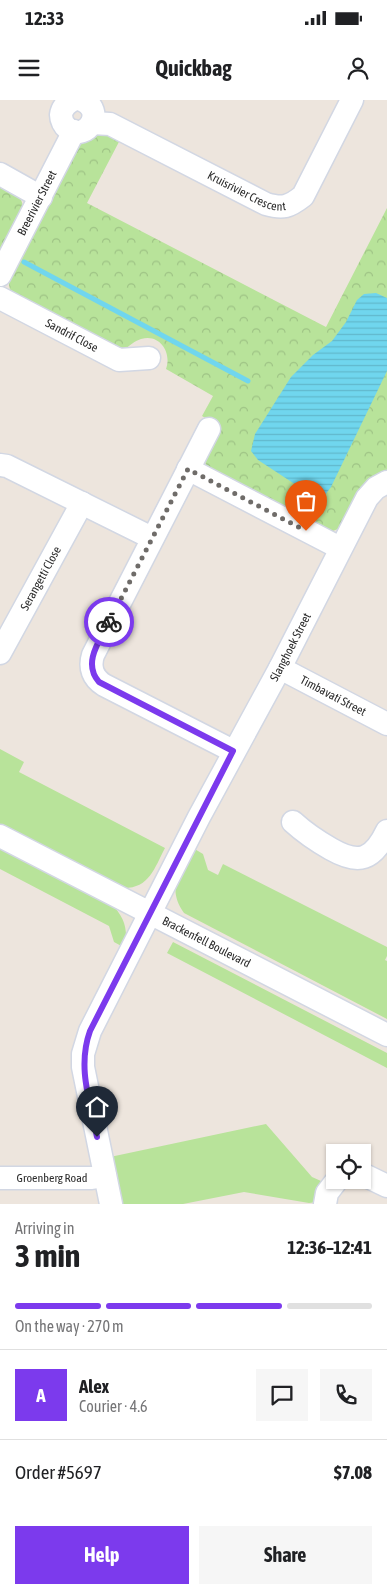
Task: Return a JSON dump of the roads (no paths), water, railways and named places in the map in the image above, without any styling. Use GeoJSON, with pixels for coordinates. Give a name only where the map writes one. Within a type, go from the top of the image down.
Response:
{"type":"FeatureCollection","features":[{"type":"Feature","properties":{"kind":"street"},"geometry":{"type":"LineString","coordinates":[[81,100],[92,108],[94,113],[83,127],[65,126],[61,116],[65,105],[81,100]]}},
{"type":"Feature","properties":{"kind":"street","name":"Kruisrivier Crescent"},"geometry":{"type":"LineString","coordinates":[[83,127],[110,124],[266,204],[285,207],[303,196],[352,100]]}},
{"type":"Feature","properties":{"kind":"street","name":"Breerivier Street"},"geometry":{"type":"LineString","coordinates":[[0,275],[41,196],[83,127]]}},
{"type":"Feature","properties":{"kind":"street"},"geometry":{"type":"LineString","coordinates":[[0,174],[41,196]]}},
{"type":"Feature","properties":{"kind":"street","name":"Sandrif Close"},"geometry":{"type":"LineString","coordinates":[[0,298],[119,360],[149,358]]}},
{"type":"Feature","properties":{"kind":"street"},"geometry":{"type":"LineString","coordinates":[[209,429],[93,655],[91,666],[95,678],[104,686],[233,751]]}},
{"type":"Feature","properties":{"kind":"street"},"geometry":{"type":"LineString","coordinates":[[0,465],[7,466],[152,538]]}},
{"type":"Feature","properties":{"kind":"street"},"geometry":{"type":"LineString","coordinates":[[188,469],[340,548]]}},
{"type":"Feature","properties":{"kind":"street","name":"Slanghoek Street"},"geometry":{"type":"LineString","coordinates":[[112,1204],[83,1067],[83,1054],[90,1031],[199,816],[280,668],[366,498],[376,488],[387,482]]}},
{"type":"Feature","properties":{"kind":"street","name":"Serangetti Close"},"geometry":{"type":"LineString","coordinates":[[0,653],[82,503]]}},
{"type":"Feature","properties":{"kind":"street","name":"Timbavati Street"},"geometry":{"type":"LineString","coordinates":[[280,668],[387,724]]}},
{"type":"Feature","properties":{"kind":"street"},"geometry":{"type":"LineString","coordinates":[[293,822],[312,839],[344,857],[351,858],[365,857],[372,853],[379,847],[387,831]]}},
{"type":"Feature","properties":{"kind":"street","name":"Brackenfell Boulevard"},"geometry":{"type":"LineString","coordinates":[[0,836],[387,1035]]}},
{"type":"Feature","properties":{"kind":"street","name":"Groenberg Road"},"geometry":{"type":"LineString","coordinates":[[0,1178],[92,1178],[105,1176]]}},
{"type":"Feature","properties":{"kind":"street"},"geometry":{"type":"LineString","coordinates":[[371,1178],[387,1186]]}},
{"type":"Feature","properties":{"kind":"street"},"geometry":{"type":"LineString","coordinates":[[325,1204],[327,1193],[330,1189]]}},
{"type":"Feature","properties":{"kind":"water"},"geometry":{"type":"Polygon","coordinates":[[[376,293],[387,298],[387,371],[331,487],[325,495],[316,498],[258,460],[251,451],[255,434],[291,377],[313,355],[332,341],[346,322],[357,300],[364,294],[376,293]]]}},
{"type":"Feature","properties":{"kind":"waterway"},"geometry":{"type":"LineString","coordinates":[[24,262],[248,381]]}}]}
